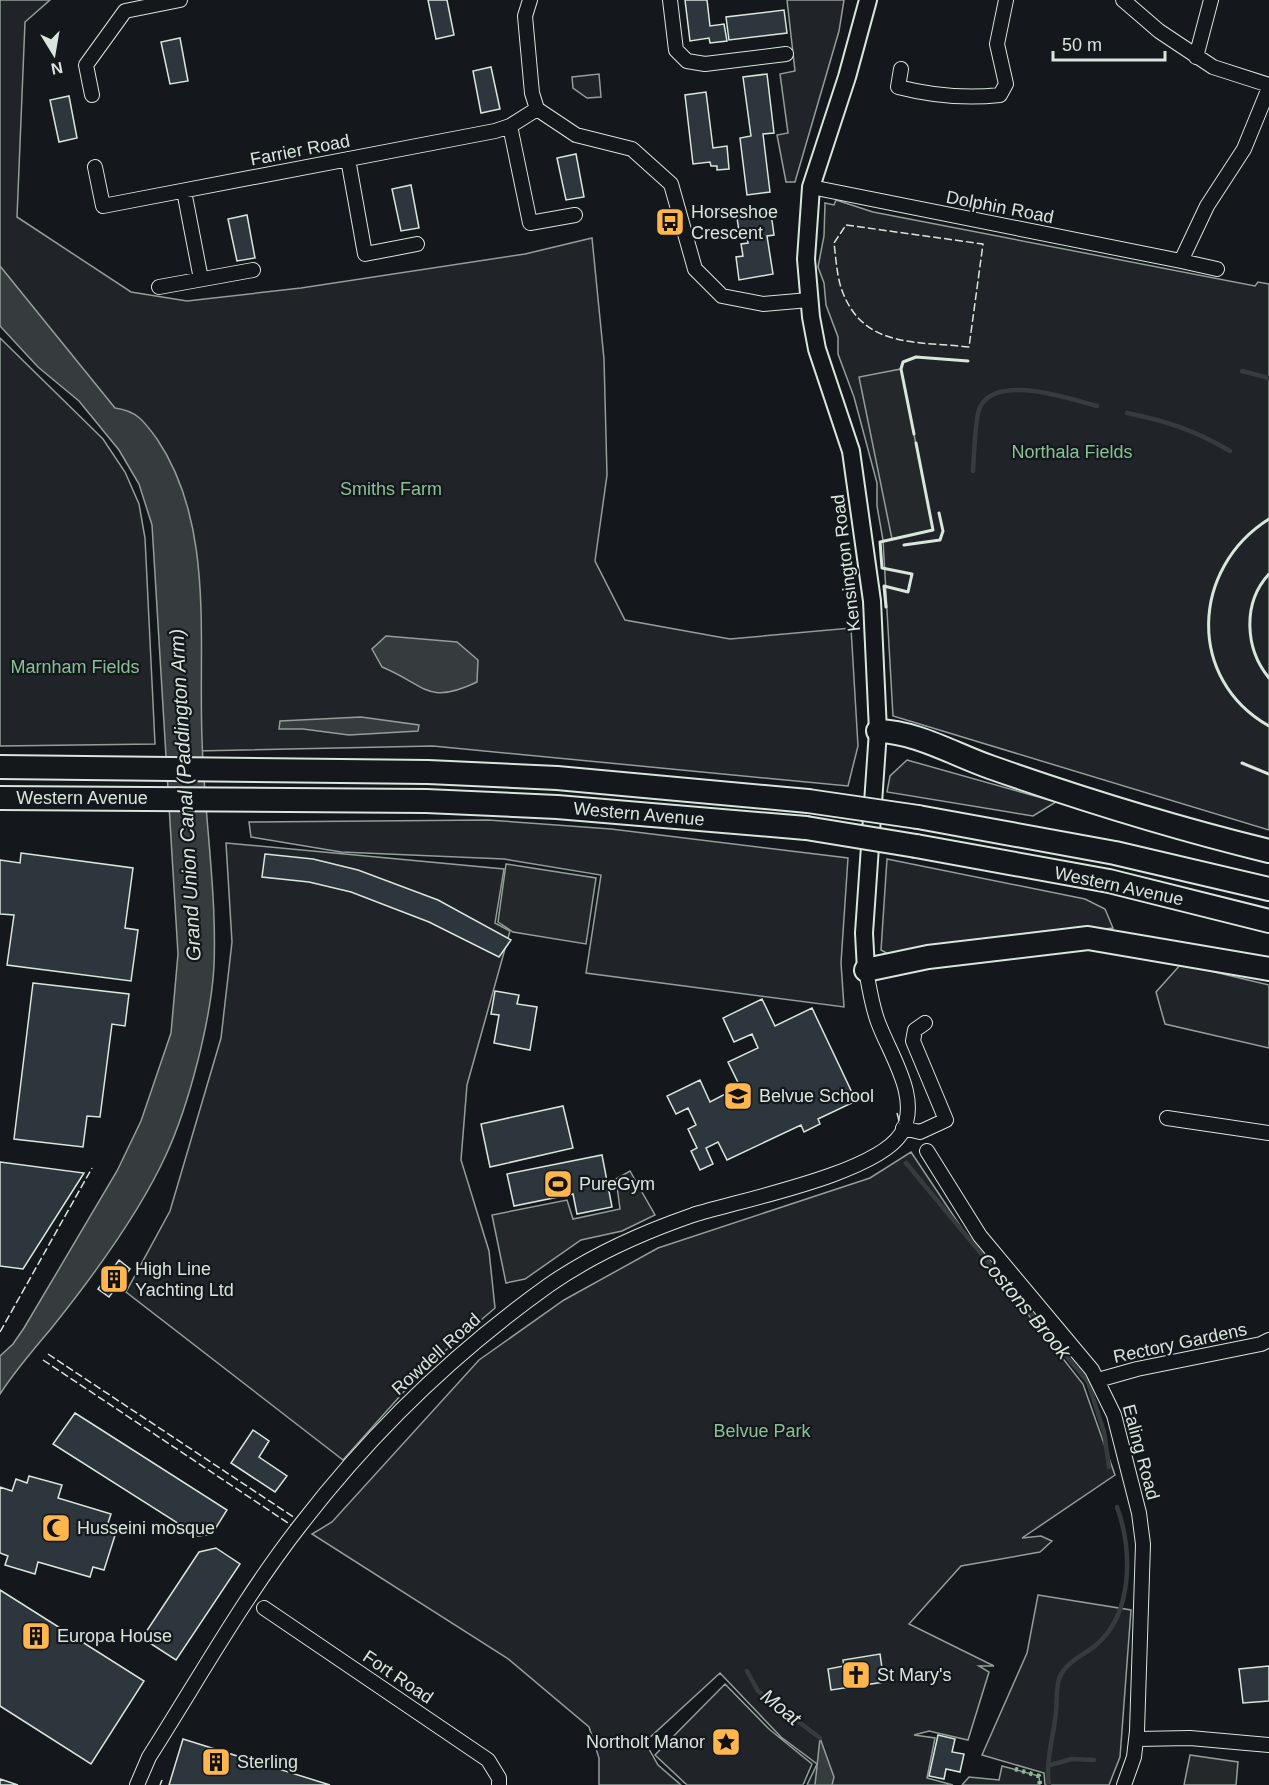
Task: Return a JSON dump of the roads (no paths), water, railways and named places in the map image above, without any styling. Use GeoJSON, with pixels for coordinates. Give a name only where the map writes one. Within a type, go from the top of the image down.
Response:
{"type":"FeatureCollection","features":[{"type":"Feature","properties":{"kind":"highway"},"geometry":{"type":"LineString","coordinates":[[878,731],[901,733],[1001,771],[1203,835],[1269,850]]}},
{"type":"Feature","properties":{"kind":"highway","name":"Western Avenue"},"geometry":{"type":"LineString","coordinates":[[0,767],[428,772],[557,778],[808,801],[918,817],[1114,853],[1269,889]]}},
{"type":"Feature","properties":{"kind":"highway","name":"Western Avenue"},"geometry":{"type":"LineString","coordinates":[[0,798],[426,801],[557,807],[806,828],[1108,881],[1269,922]]}},
{"type":"Feature","properties":{"kind":"highway"},"geometry":{"type":"LineString","coordinates":[[866,970],[928,957],[1088,938],[1269,969]]}},
{"type":"Feature","properties":{"kind":"street"},"geometry":{"type":"LineString","coordinates":[[92,95],[86,65],[125,11],[180,0]]}},
{"type":"Feature","properties":{"kind":"street"},"geometry":{"type":"LineString","coordinates":[[530,0],[525,16],[532,93],[537,109],[576,135],[632,149],[671,184],[695,269],[722,296],[763,304],[809,300]]}},
{"type":"Feature","properties":{"kind":"street"},"geometry":{"type":"LineString","coordinates":[[670,0],[676,50],[687,61],[705,64],[786,54]]}},
{"type":"Feature","properties":{"kind":"street","name":"Kensington Road"},"geometry":{"type":"LineString","coordinates":[[868,0],[853,60],[812,187],[806,259],[809,300],[817,349],[849,440],[872,601],[878,731],[864,933],[866,970],[876,1019],[906,1093],[908,1112],[903,1128]]}},
{"type":"Feature","properties":{"kind":"street"},"geometry":{"type":"LineString","coordinates":[[901,69],[898,87],[930,95],[969,99],[1000,94],[1006,84],[997,44],[1006,0]]}},
{"type":"Feature","properties":{"kind":"street"},"geometry":{"type":"LineString","coordinates":[[1123,0],[1159,32],[1196,57],[1213,67],[1269,87],[1244,149],[1207,206],[1180,261]]}},
{"type":"Feature","properties":{"kind":"street"},"geometry":{"type":"LineString","coordinates":[[1196,57],[1211,0]]}},
{"type":"Feature","properties":{"kind":"street","name":"Farrier Road"},"geometry":{"type":"LineString","coordinates":[[95,167],[103,206],[510,126],[537,109]]}},
{"type":"Feature","properties":{"kind":"street"},"geometry":{"type":"LineString","coordinates":[[510,126],[530,224],[575,215]]}},
{"type":"Feature","properties":{"kind":"street"},"geometry":{"type":"LineString","coordinates":[[348,159],[365,254],[417,244]]}},
{"type":"Feature","properties":{"kind":"street","name":"Dolphin Road"},"geometry":{"type":"LineString","coordinates":[[812,187],[1217,269]]}},
{"type":"Feature","properties":{"kind":"street"},"geometry":{"type":"LineString","coordinates":[[184,191],[201,279]]}},
{"type":"Feature","properties":{"kind":"street"},"geometry":{"type":"LineString","coordinates":[[159,287],[253,270]]}},
{"type":"Feature","properties":{"kind":"street"},"geometry":{"type":"LineString","coordinates":[[903,1128],[920,1132],[946,1120],[913,1041],[915,1030],[925,1023]]}},
{"type":"Feature","properties":{"kind":"street"},"geometry":{"type":"LineString","coordinates":[[1167,1118],[1269,1133]]}},
{"type":"Feature","properties":{"kind":"street","name":"Rowdell Road"},"geometry":{"type":"LineString","coordinates":[[137,1785],[149,1757],[299,1526],[338,1477],[404,1405],[488,1331],[552,1283],[624,1243],[691,1216],[853,1167],[886,1149],[903,1128]]}},
{"type":"Feature","properties":{"kind":"street","name":"Ealing Road"},"geometry":{"type":"LineString","coordinates":[[927,1150],[980,1236],[1098,1380],[1114,1415],[1139,1513],[1143,1544],[1137,1739],[1124,1785]]}},
{"type":"Feature","properties":{"kind":"street","name":"Rectory Gardens"},"geometry":{"type":"LineString","coordinates":[[1098,1380],[1137,1369],[1261,1344],[1269,1340]]}},
{"type":"Feature","properties":{"kind":"street","name":"Fort Road"},"geometry":{"type":"LineString","coordinates":[[264,1608],[488,1760],[499,1778],[499,1785]]}},
{"type":"Feature","properties":{"kind":"street"},"geometry":{"type":"LineString","coordinates":[[1137,1739],[1190,1738],[1269,1745]]}},
{"type":"Feature","properties":{"kind":"water","name":"Grand Union Canal (Paddington Arm)"},"geometry":{"type":"Polygon","coordinates":[[[0,266],[115,408],[135,414],[148,427],[175,473],[188,508],[196,546],[200,584],[202,739],[212,881],[214,966],[198,1062],[175,1135],[155,1177],[113,1246],[0,1394],[0,1356],[13,1344],[24,1328],[117,1171],[141,1121],[171,1033],[178,954],[152,525],[139,484],[119,450],[79,401],[38,367],[0,326],[0,266]]]}},
{"type":"Feature","properties":{"kind":"water"},"geometry":{"type":"Polygon","coordinates":[[[386,636],[457,642],[478,660],[477,682],[460,689],[437,693],[418,686],[382,667],[372,649],[386,636]]]}},
{"type":"Feature","properties":{"kind":"water"},"geometry":{"type":"Polygon","coordinates":[[[361,717],[419,725],[418,731],[349,735],[303,729],[279,729],[280,721],[361,717]]]}},
{"type":"Feature","properties":{"kind":"water","name":"Moat"},"geometry":{"type":"Polygon","coordinates":[[[820,1738],[834,1777],[832,1785],[815,1785],[820,1738]]]}},
{"type":"Feature","properties":{"kind":"waterway"},"geometry":{"type":"LineString","coordinates":[[1242,371],[1269,378]]}},
{"type":"Feature","properties":{"kind":"waterway"},"geometry":{"type":"LineString","coordinates":[[973,471],[978,412],[989,397],[1017,390],[1035,391],[1097,406]]}},
{"type":"Feature","properties":{"kind":"waterway"},"geometry":{"type":"LineString","coordinates":[[1127,413],[1180,427],[1230,451]]}},
{"type":"Feature","properties":{"kind":"waterway","name":"Costons Brook"},"geometry":{"type":"LineString","coordinates":[[906,1163],[1088,1382],[1104,1432],[1109,1467]]}},
{"type":"Feature","properties":{"kind":"waterway","name":"Costons Brook"},"geometry":{"type":"LineString","coordinates":[[1049,1785],[1049,1758],[1059,1679],[1065,1668],[1096,1645],[1108,1632],[1123,1598],[1127,1561],[1122,1524],[1117,1507]]}},
{"type":"Feature","properties":{"kind":"waterway","name":"Moat"},"geometry":{"type":"LineString","coordinates":[[747,1671],[758,1691],[820,1738]]}},
{"type":"Feature","properties":{"kind":"waterway"},"geometry":{"type":"LineString","coordinates":[[1050,1765],[1072,1759],[1094,1760]]}},
{"type":"Feature","properties":{"kind":"place","name":"Horseshoe Crescent"},"geometry":{"type":"Point","coordinates":[670,222]}},
{"type":"Feature","properties":{"kind":"place","name":"Belvue School"},"geometry":{"type":"Point","coordinates":[738,1096]}},
{"type":"Feature","properties":{"kind":"place","name":"PureGym"},"geometry":{"type":"Point","coordinates":[558,1184]}},
{"type":"Feature","properties":{"kind":"place","name":"High Line Yachting Ltd"},"geometry":{"type":"Point","coordinates":[114,1279]}},
{"type":"Feature","properties":{"kind":"place","name":"Husseini mosque"},"geometry":{"type":"Point","coordinates":[56,1528]}},
{"type":"Feature","properties":{"kind":"place","name":"Europa House"},"geometry":{"type":"Point","coordinates":[36,1636]}},
{"type":"Feature","properties":{"kind":"place","name":"St Mary's"},"geometry":{"type":"Point","coordinates":[856,1675]}},
{"type":"Feature","properties":{"kind":"place","name":"Northolt Manor"},"geometry":{"type":"Point","coordinates":[726,1742]}},
{"type":"Feature","properties":{"kind":"place","name":"Sterling"},"geometry":{"type":"Point","coordinates":[216,1762]}},
{"type":"Feature","properties":{"kind":"park label","name":"Northala Fields"},"geometry":{"type":"Point","coordinates":[1072,452]}},
{"type":"Feature","properties":{"kind":"park label","name":"Smiths Farm"},"geometry":{"type":"Point","coordinates":[391,489]}},
{"type":"Feature","properties":{"kind":"park label","name":"Marnham Fields"},"geometry":{"type":"Point","coordinates":[75,667]}},
{"type":"Feature","properties":{"kind":"park label","name":"Belvue Park"},"geometry":{"type":"Point","coordinates":[762,1431]}}]}
